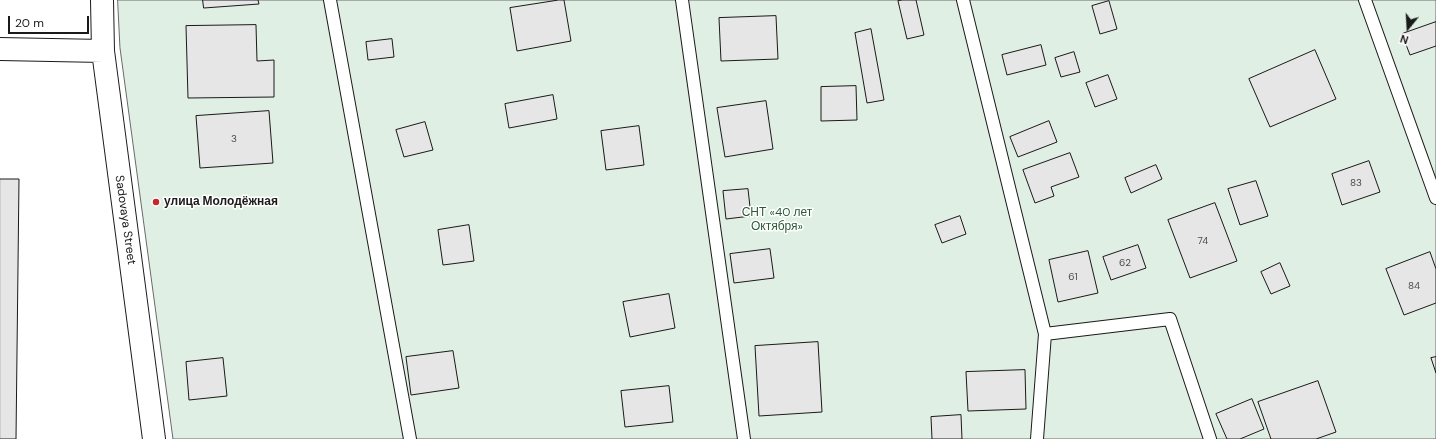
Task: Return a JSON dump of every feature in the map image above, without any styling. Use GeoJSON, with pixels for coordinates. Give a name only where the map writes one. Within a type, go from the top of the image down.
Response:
{"type":"FeatureCollection","features":[{"type":"Feature","properties":{"kind":"street","name":"Sadovaya Street"},"geometry":{"type":"LineString","coordinates":[[102,0],[103,51],[154,439]]}},
{"type":"Feature","properties":{"kind":"street"},"geometry":{"type":"LineString","coordinates":[[0,49],[103,51]]}},
{"type":"Feature","properties":{"kind":"lane"},"geometry":{"type":"LineString","coordinates":[[330,0],[410,439]]}},
{"type":"Feature","properties":{"kind":"lane"},"geometry":{"type":"LineString","coordinates":[[682,0],[744,439]]}},
{"type":"Feature","properties":{"kind":"lane"},"geometry":{"type":"LineString","coordinates":[[963,0],[1046,334],[1037,439]]}},
{"type":"Feature","properties":{"kind":"lane"},"geometry":{"type":"LineString","coordinates":[[1365,0],[1436,198]]}},
{"type":"Feature","properties":{"kind":"lane"},"geometry":{"type":"LineString","coordinates":[[1046,334],[1170,319],[1210,439]]}},
{"type":"Feature","properties":{"kind":"green space","name":"СНТ «40 лет Октября»"},"geometry":{"type":"Polygon","coordinates":[[[118,0],[1436,0],[1436,439],[173,439],[120,48],[118,0]]]}},
{"type":"Feature","properties":{"kind":"building"},"geometry":{"type":"Polygon","coordinates":[[[203,0],[258,0],[259,4],[204,8],[203,0]]]}},
{"type":"Feature","properties":{"kind":"building"},"geometry":{"type":"Polygon","coordinates":[[[564,0],[571,41],[517,51],[510,8],[564,0]]]}},
{"type":"Feature","properties":{"kind":"building"},"geometry":{"type":"Polygon","coordinates":[[[916,0],[924,35],[907,39],[898,1],[916,0]]]}},
{"type":"Feature","properties":{"kind":"building"},"geometry":{"type":"Polygon","coordinates":[[[1109,1],[1117,29],[1100,34],[1092,6],[1109,1]]]}},
{"type":"Feature","properties":{"kind":"building"},"geometry":{"type":"Polygon","coordinates":[[[776,16],[778,59],[721,61],[719,18],[776,16]]]}},
{"type":"Feature","properties":{"kind":"building"},"geometry":{"type":"Polygon","coordinates":[[[1436,22],[1436,46],[1410,55],[1402,34],[1436,22]]]}},
{"type":"Feature","properties":{"kind":"building"},"geometry":{"type":"Polygon","coordinates":[[[256,25],[257,61],[274,60],[274,97],[188,98],[186,26],[256,25]]]}},
{"type":"Feature","properties":{"kind":"building"},"geometry":{"type":"Polygon","coordinates":[[[871,29],[884,100],[867,103],[855,33],[871,29]]]}},
{"type":"Feature","properties":{"kind":"building"},"geometry":{"type":"Polygon","coordinates":[[[392,39],[394,57],[368,60],[366,42],[392,39]]]}},
{"type":"Feature","properties":{"kind":"building"},"geometry":{"type":"Polygon","coordinates":[[[1041,45],[1046,65],[1007,75],[1002,55],[1041,45]]]}},
{"type":"Feature","properties":{"kind":"building"},"geometry":{"type":"Polygon","coordinates":[[[1315,50],[1336,99],[1270,127],[1249,79],[1315,50]]]}},
{"type":"Feature","properties":{"kind":"building"},"geometry":{"type":"Polygon","coordinates":[[[1074,52],[1080,72],[1061,77],[1055,58],[1074,52]]]}},
{"type":"Feature","properties":{"kind":"building"},"geometry":{"type":"Polygon","coordinates":[[[1108,75],[1117,99],[1095,107],[1086,83],[1108,75]]]}},
{"type":"Feature","properties":{"kind":"building"},"geometry":{"type":"Polygon","coordinates":[[[856,86],[857,120],[821,121],[821,87],[856,86]]]}},
{"type":"Feature","properties":{"kind":"building"},"geometry":{"type":"Polygon","coordinates":[[[553,95],[557,119],[509,128],[505,104],[553,95]]]}},
{"type":"Feature","properties":{"kind":"building"},"geometry":{"type":"Polygon","coordinates":[[[766,101],[773,149],[725,157],[717,108],[766,101]]]}},
{"type":"Feature","properties":{"kind":"building"},"geometry":{"type":"Polygon","coordinates":[[[269,111],[273,163],[200,168],[196,116],[269,111]]]}},
{"type":"Feature","properties":{"kind":"building"},"geometry":{"type":"Polygon","coordinates":[[[1049,121],[1057,142],[1018,157],[1010,137],[1049,121]]]}},
{"type":"Feature","properties":{"kind":"building"},"geometry":{"type":"Polygon","coordinates":[[[425,122],[433,150],[404,157],[396,130],[425,122]]]}},
{"type":"Feature","properties":{"kind":"building"},"geometry":{"type":"Polygon","coordinates":[[[639,126],[644,165],[606,170],[601,131],[639,126]]]}},
{"type":"Feature","properties":{"kind":"building"},"geometry":{"type":"Polygon","coordinates":[[[1070,153],[1079,177],[1051,187],[1054,196],[1035,203],[1023,170],[1070,153]]]}},
{"type":"Feature","properties":{"kind":"building"},"geometry":{"type":"Polygon","coordinates":[[[1369,161],[1380,192],[1342,205],[1332,174],[1369,161]]]}},
{"type":"Feature","properties":{"kind":"building"},"geometry":{"type":"Polygon","coordinates":[[[1156,165],[1162,179],[1131,193],[1125,178],[1156,165]]]}},
{"type":"Feature","properties":{"kind":"building"},"geometry":{"type":"Polygon","coordinates":[[[0,179],[19,179],[16,439],[0,439],[0,179]]]}},
{"type":"Feature","properties":{"kind":"building"},"geometry":{"type":"Polygon","coordinates":[[[1256,181],[1268,216],[1240,225],[1228,189],[1256,181]]]}},
{"type":"Feature","properties":{"kind":"building"},"geometry":{"type":"Polygon","coordinates":[[[748,189],[751,216],[726,219],[723,191],[748,189]]]}},
{"type":"Feature","properties":{"kind":"building"},"geometry":{"type":"Polygon","coordinates":[[[1215,203],[1237,261],[1190,278],[1168,220],[1215,203]]]}},
{"type":"Feature","properties":{"kind":"building"},"geometry":{"type":"Polygon","coordinates":[[[960,216],[966,234],[942,243],[935,225],[960,216]]]}},
{"type":"Feature","properties":{"kind":"building"},"geometry":{"type":"Polygon","coordinates":[[[469,225],[474,261],[443,265],[438,230],[469,225]]]}},
{"type":"Feature","properties":{"kind":"building"},"geometry":{"type":"Polygon","coordinates":[[[1138,245],[1146,268],[1111,280],[1103,257],[1138,245]]]}},
{"type":"Feature","properties":{"kind":"building"},"geometry":{"type":"Polygon","coordinates":[[[770,249],[774,278],[734,283],[730,254],[770,249]]]}},
{"type":"Feature","properties":{"kind":"building"},"geometry":{"type":"Polygon","coordinates":[[[1088,251],[1098,293],[1058,302],[1049,260],[1088,251]]]}},
{"type":"Feature","properties":{"kind":"building"},"geometry":{"type":"Polygon","coordinates":[[[1430,252],[1436,269],[1436,303],[1404,315],[1386,269],[1430,252]]]}},
{"type":"Feature","properties":{"kind":"building"},"geometry":{"type":"Polygon","coordinates":[[[1280,263],[1290,286],[1271,294],[1261,272],[1280,263]]]}},
{"type":"Feature","properties":{"kind":"building"},"geometry":{"type":"Polygon","coordinates":[[[669,294],[675,328],[630,337],[623,302],[669,294]]]}},
{"type":"Feature","properties":{"kind":"building"},"geometry":{"type":"Polygon","coordinates":[[[818,342],[822,412],[759,416],[755,346],[818,342]]]}},
{"type":"Feature","properties":{"kind":"building"},"geometry":{"type":"Polygon","coordinates":[[[453,351],[459,388],[411,395],[406,357],[453,351]]]}},
{"type":"Feature","properties":{"kind":"building"},"geometry":{"type":"Polygon","coordinates":[[[1436,357],[1436,373],[1431,358],[1436,357]]]}},
{"type":"Feature","properties":{"kind":"building"},"geometry":{"type":"Polygon","coordinates":[[[223,358],[227,396],[189,400],[186,362],[223,358]]]}},
{"type":"Feature","properties":{"kind":"building"},"geometry":{"type":"Polygon","coordinates":[[[1025,370],[1026,409],[968,411],[966,372],[1025,370]]]}},
{"type":"Feature","properties":{"kind":"building"},"geometry":{"type":"Polygon","coordinates":[[[1318,381],[1336,432],[1316,439],[1271,439],[1258,402],[1318,381]]]}},
{"type":"Feature","properties":{"kind":"building"},"geometry":{"type":"Polygon","coordinates":[[[669,386],[673,422],[625,427],[621,391],[669,386]]]}},
{"type":"Feature","properties":{"kind":"building"},"geometry":{"type":"Polygon","coordinates":[[[1252,399],[1264,429],[1240,439],[1227,439],[1216,414],[1252,399]]]}},
{"type":"Feature","properties":{"kind":"building"},"geometry":{"type":"Polygon","coordinates":[[[961,415],[962,439],[932,439],[931,417],[961,415]]]}},
{"type":"Feature","properties":{"kind":"place","name":"улица Молодёжная"},"geometry":{"type":"Point","coordinates":[156,202]}}]}
